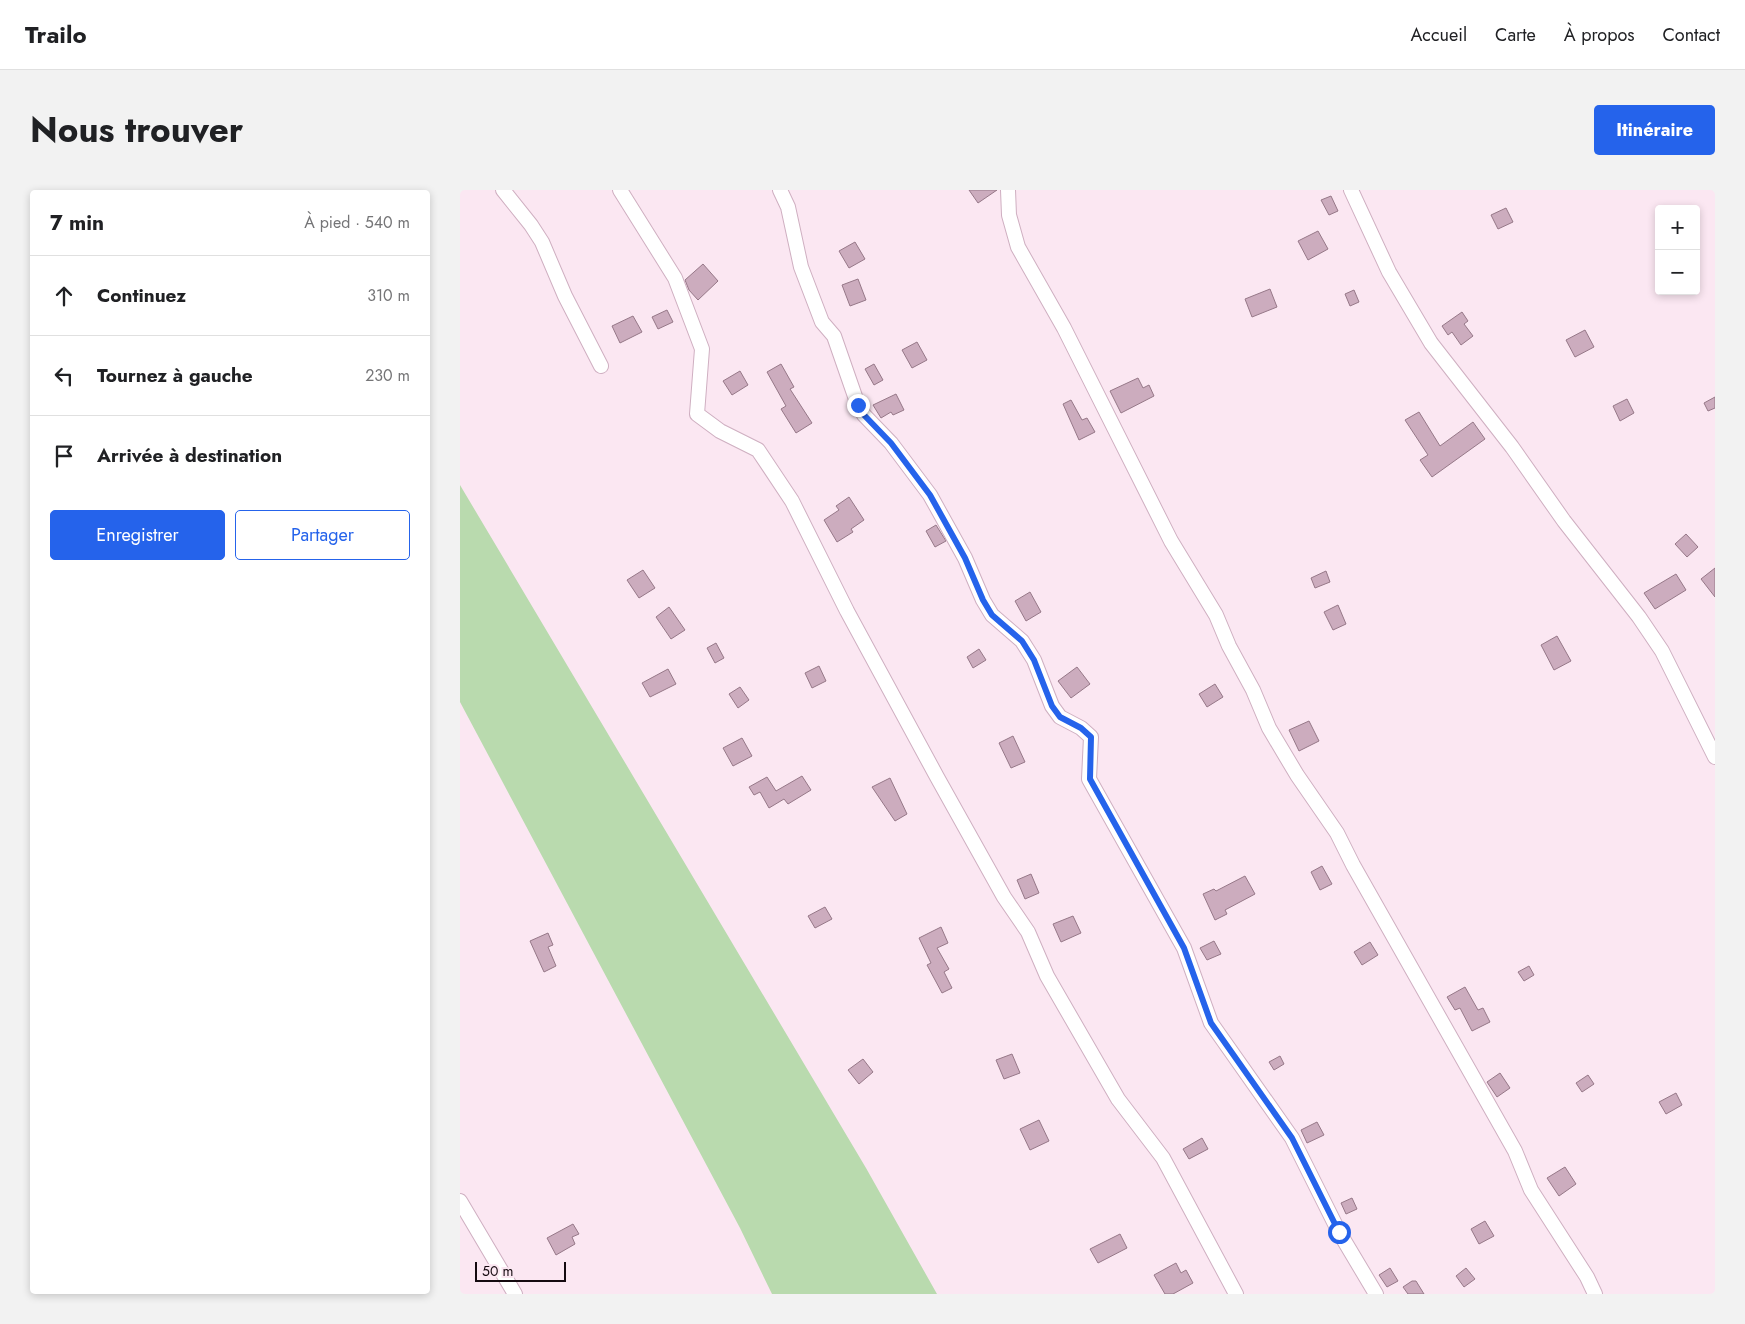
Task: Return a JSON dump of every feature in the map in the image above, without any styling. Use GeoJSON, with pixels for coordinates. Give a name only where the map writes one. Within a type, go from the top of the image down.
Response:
{"type":"FeatureCollection","features":[{"type":"Feature","properties":{"kind":"street"},"geometry":{"type":"LineString","coordinates":[[503,190],[542,242],[565,296],[601,366]]}},
{"type":"Feature","properties":{"kind":"street"},"geometry":{"type":"LineString","coordinates":[[620,190],[675,278],[702,349],[697,414],[720,431],[758,450],[792,502],[846,611],[1004,897],[1032,939],[1047,976],[1118,1099],[1163,1158],[1236,1294]]}},
{"type":"Feature","properties":{"kind":"street"},"geometry":{"type":"LineString","coordinates":[[780,190],[788,207],[801,267],[822,322],[834,336],[861,410],[891,443],[930,495],[965,558],[983,600],[992,615],[1022,641],[1034,660],[1052,706],[1060,717],[1081,728],[1091,737],[1090,779],[1184,948],[1211,1023],[1292,1138],[1339,1232],[1376,1294]]}},
{"type":"Feature","properties":{"kind":"street"},"geometry":{"type":"LineString","coordinates":[[1008,190],[1009,215],[1018,247],[1064,328],[1171,541],[1216,615],[1229,646],[1253,690],[1269,728],[1297,775],[1337,833],[1353,866],[1515,1151],[1531,1190],[1582,1269],[1595,1294]]}},
{"type":"Feature","properties":{"kind":"street"},"geometry":{"type":"LineString","coordinates":[[1351,190],[1389,272],[1431,343],[1512,447],[1662,651],[1715,757]]}},
{"type":"Feature","properties":{"kind":"street"},"geometry":{"type":"LineString","coordinates":[[460,1201],[515,1294]]}},
{"type":"Feature","properties":{"kind":"green space"},"geometry":{"type":"Polygon","coordinates":[[[460,485],[866,1168],[937,1294],[772,1294],[740,1228],[460,702],[460,485]]]}},
{"type":"Feature","properties":{"kind":"building"},"geometry":{"type":"Polygon","coordinates":[[[969,190],[997,190],[978,203],[969,190]]]}},
{"type":"Feature","properties":{"kind":"building"},"geometry":{"type":"Polygon","coordinates":[[[1331,196],[1338,211],[1329,215],[1321,200],[1331,196]]]}},
{"type":"Feature","properties":{"kind":"building"},"geometry":{"type":"Polygon","coordinates":[[[1506,208],[1513,222],[1498,229],[1491,215],[1506,208]]]}},
{"type":"Feature","properties":{"kind":"building"},"geometry":{"type":"Polygon","coordinates":[[[1318,231],[1328,249],[1308,260],[1298,241],[1318,231]]]}},
{"type":"Feature","properties":{"kind":"building"},"geometry":{"type":"Polygon","coordinates":[[[855,242],[865,259],[849,268],[839,251],[855,242]]]}},
{"type":"Feature","properties":{"kind":"building"},"geometry":{"type":"Polygon","coordinates":[[[703,264],[718,281],[698,300],[689,290],[685,280],[703,264]]]}},
{"type":"Feature","properties":{"kind":"building"},"geometry":{"type":"Polygon","coordinates":[[[858,279],[866,300],[850,306],[842,285],[858,279]]]}},
{"type":"Feature","properties":{"kind":"building"},"geometry":{"type":"Polygon","coordinates":[[[1270,289],[1277,307],[1252,317],[1245,299],[1270,289]]]}},
{"type":"Feature","properties":{"kind":"building"},"geometry":{"type":"Polygon","coordinates":[[[1354,290],[1359,302],[1350,306],[1345,294],[1354,290]]]}},
{"type":"Feature","properties":{"kind":"building"},"geometry":{"type":"Polygon","coordinates":[[[667,310],[673,322],[658,329],[652,317],[667,310]]]}},
{"type":"Feature","properties":{"kind":"building"},"geometry":{"type":"Polygon","coordinates":[[[1462,312],[1468,321],[1464,324],[1473,336],[1461,345],[1452,332],[1448,335],[1442,326],[1462,312]]]}},
{"type":"Feature","properties":{"kind":"building"},"geometry":{"type":"Polygon","coordinates":[[[633,316],[642,332],[620,343],[612,326],[633,316]]]}},
{"type":"Feature","properties":{"kind":"building"},"geometry":{"type":"Polygon","coordinates":[[[1585,330],[1594,347],[1575,357],[1566,340],[1585,330]]]}},
{"type":"Feature","properties":{"kind":"building"},"geometry":{"type":"Polygon","coordinates":[[[917,342],[927,360],[912,368],[902,350],[917,342]]]}},
{"type":"Feature","properties":{"kind":"building"},"geometry":{"type":"Polygon","coordinates":[[[781,364],[794,387],[790,389],[812,423],[796,433],[781,409],[786,406],[767,372],[781,364]]]}},
{"type":"Feature","properties":{"kind":"building"},"geometry":{"type":"Polygon","coordinates":[[[874,364],[883,380],[874,385],[865,369],[874,364]]]}},
{"type":"Feature","properties":{"kind":"building"},"geometry":{"type":"Polygon","coordinates":[[[740,371],[748,385],[732,395],[723,381],[740,371]]]}},
{"type":"Feature","properties":{"kind":"building"},"geometry":{"type":"Polygon","coordinates":[[[1138,378],[1143,388],[1149,385],[1154,396],[1121,413],[1110,391],[1138,378]]]}},
{"type":"Feature","properties":{"kind":"building"},"geometry":{"type":"Polygon","coordinates":[[[896,394],[904,410],[893,415],[891,412],[881,418],[873,405],[896,394]]]}},
{"type":"Feature","properties":{"kind":"building"},"geometry":{"type":"Polygon","coordinates":[[[1715,397],[1715,408],[1708,411],[1704,403],[1715,397]]]}},
{"type":"Feature","properties":{"kind":"building"},"geometry":{"type":"Polygon","coordinates":[[[1627,399],[1634,413],[1620,421],[1613,406],[1627,399]]]}},
{"type":"Feature","properties":{"kind":"building"},"geometry":{"type":"Polygon","coordinates":[[[1071,400],[1082,420],[1087,418],[1095,432],[1079,440],[1063,404],[1071,400]]]}},
{"type":"Feature","properties":{"kind":"building"},"geometry":{"type":"Polygon","coordinates":[[[1419,412],[1440,446],[1473,422],[1485,439],[1432,477],[1420,460],[1428,455],[1405,420],[1419,412]]]}},
{"type":"Feature","properties":{"kind":"building"},"geometry":{"type":"Polygon","coordinates":[[[849,497],[864,520],[851,529],[853,532],[837,542],[824,520],[839,510],[836,506],[849,497]]]}},
{"type":"Feature","properties":{"kind":"building"},"geometry":{"type":"Polygon","coordinates":[[[936,525],[946,541],[935,547],[926,531],[936,525]]]}},
{"type":"Feature","properties":{"kind":"building"},"geometry":{"type":"Polygon","coordinates":[[[1686,534],[1698,547],[1687,557],[1675,544],[1686,534]]]}},
{"type":"Feature","properties":{"kind":"building"},"geometry":{"type":"Polygon","coordinates":[[[1715,568],[1715,597],[1701,579],[1715,568]]]}},
{"type":"Feature","properties":{"kind":"building"},"geometry":{"type":"Polygon","coordinates":[[[643,570],[655,588],[639,598],[627,580],[643,570]]]}},
{"type":"Feature","properties":{"kind":"building"},"geometry":{"type":"Polygon","coordinates":[[[1326,571],[1330,582],[1315,588],[1311,578],[1326,571]]]}},
{"type":"Feature","properties":{"kind":"building"},"geometry":{"type":"Polygon","coordinates":[[[1676,574],[1686,590],[1655,609],[1644,593],[1676,574]]]}},
{"type":"Feature","properties":{"kind":"building"},"geometry":{"type":"Polygon","coordinates":[[[1030,592],[1041,612],[1026,621],[1015,601],[1030,592]]]}},
{"type":"Feature","properties":{"kind":"building"},"geometry":{"type":"Polygon","coordinates":[[[1338,605],[1346,624],[1333,630],[1324,612],[1338,605]]]}},
{"type":"Feature","properties":{"kind":"building"},"geometry":{"type":"Polygon","coordinates":[[[669,607],[685,630],[671,639],[656,617],[669,607]]]}},
{"type":"Feature","properties":{"kind":"building"},"geometry":{"type":"Polygon","coordinates":[[[1557,636],[1571,661],[1554,670],[1541,645],[1557,636]]]}},
{"type":"Feature","properties":{"kind":"building"},"geometry":{"type":"Polygon","coordinates":[[[716,643],[724,658],[715,663],[707,648],[716,643]]]}},
{"type":"Feature","properties":{"kind":"building"},"geometry":{"type":"Polygon","coordinates":[[[979,649],[986,660],[973,668],[967,657],[979,649]]]}},
{"type":"Feature","properties":{"kind":"building"},"geometry":{"type":"Polygon","coordinates":[[[819,666],[826,681],[812,688],[805,673],[819,666]]]}},
{"type":"Feature","properties":{"kind":"building"},"geometry":{"type":"Polygon","coordinates":[[[1077,667],[1090,684],[1071,698],[1058,681],[1077,667]]]}},
{"type":"Feature","properties":{"kind":"building"},"geometry":{"type":"Polygon","coordinates":[[[668,669],[676,684],[650,697],[642,683],[668,669]]]}},
{"type":"Feature","properties":{"kind":"building"},"geometry":{"type":"Polygon","coordinates":[[[1215,684],[1223,697],[1207,707],[1199,694],[1215,684]]]}},
{"type":"Feature","properties":{"kind":"building"},"geometry":{"type":"Polygon","coordinates":[[[740,687],[749,700],[738,708],[729,694],[740,687]]]}},
{"type":"Feature","properties":{"kind":"building"},"geometry":{"type":"Polygon","coordinates":[[[1309,721],[1319,741],[1299,751],[1289,730],[1309,721]]]}},
{"type":"Feature","properties":{"kind":"building"},"geometry":{"type":"Polygon","coordinates":[[[1013,736],[1025,762],[1011,768],[999,743],[1013,736]]]}},
{"type":"Feature","properties":{"kind":"building"},"geometry":{"type":"Polygon","coordinates":[[[742,738],[752,756],[733,766],[723,748],[742,738]]]}},
{"type":"Feature","properties":{"kind":"building"},"geometry":{"type":"Polygon","coordinates":[[[802,776],[811,790],[788,804],[784,799],[769,808],[760,792],[754,795],[749,787],[767,777],[776,791],[802,776]]]}},
{"type":"Feature","properties":{"kind":"building"},"geometry":{"type":"Polygon","coordinates":[[[890,778],[907,814],[895,821],[872,787],[890,778]]]}},
{"type":"Feature","properties":{"kind":"building"},"geometry":{"type":"Polygon","coordinates":[[[1322,866],[1332,884],[1320,890],[1311,872],[1322,866]]]}},
{"type":"Feature","properties":{"kind":"building"},"geometry":{"type":"Polygon","coordinates":[[[1031,874],[1039,893],[1025,899],[1017,880],[1031,874]]]}},
{"type":"Feature","properties":{"kind":"building"},"geometry":{"type":"Polygon","coordinates":[[[1245,876],[1255,894],[1225,910],[1227,914],[1215,920],[1203,894],[1214,889],[1216,891],[1245,876]]]}},
{"type":"Feature","properties":{"kind":"building"},"geometry":{"type":"Polygon","coordinates":[[[825,907],[832,919],[815,928],[808,916],[825,907]]]}},
{"type":"Feature","properties":{"kind":"building"},"geometry":{"type":"Polygon","coordinates":[[[1073,916],[1081,933],[1061,942],[1053,924],[1073,916]]]}},
{"type":"Feature","properties":{"kind":"building"},"geometry":{"type":"Polygon","coordinates":[[[941,927],[948,943],[937,948],[949,969],[944,972],[952,988],[942,993],[927,965],[931,963],[919,938],[941,927]]]}},
{"type":"Feature","properties":{"kind":"building"},"geometry":{"type":"Polygon","coordinates":[[[548,933],[553,945],[548,947],[556,966],[544,972],[530,941],[548,933]]]}},
{"type":"Feature","properties":{"kind":"building"},"geometry":{"type":"Polygon","coordinates":[[[1214,941],[1221,954],[1207,960],[1200,948],[1214,941]]]}},
{"type":"Feature","properties":{"kind":"building"},"geometry":{"type":"Polygon","coordinates":[[[1370,942],[1378,955],[1362,965],[1354,952],[1370,942]]]}},
{"type":"Feature","properties":{"kind":"building"},"geometry":{"type":"Polygon","coordinates":[[[1529,966],[1534,975],[1524,981],[1518,972],[1529,966]]]}},
{"type":"Feature","properties":{"kind":"building"},"geometry":{"type":"Polygon","coordinates":[[[1465,987],[1478,1010],[1483,1008],[1490,1022],[1472,1031],[1460,1008],[1455,1010],[1447,997],[1465,987]]]}},
{"type":"Feature","properties":{"kind":"building"},"geometry":{"type":"Polygon","coordinates":[[[1012,1054],[1020,1073],[1004,1079],[996,1060],[1012,1054]]]}},
{"type":"Feature","properties":{"kind":"building"},"geometry":{"type":"Polygon","coordinates":[[[1280,1056],[1284,1064],[1274,1070],[1269,1062],[1280,1056]]]}},
{"type":"Feature","properties":{"kind":"building"},"geometry":{"type":"Polygon","coordinates":[[[863,1059],[873,1072],[859,1084],[848,1070],[863,1059]]]}},
{"type":"Feature","properties":{"kind":"building"},"geometry":{"type":"Polygon","coordinates":[[[1500,1073],[1510,1088],[1497,1097],[1487,1082],[1500,1073]]]}},
{"type":"Feature","properties":{"kind":"building"},"geometry":{"type":"Polygon","coordinates":[[[1588,1075],[1594,1084],[1582,1092],[1576,1083],[1588,1075]]]}},
{"type":"Feature","properties":{"kind":"building"},"geometry":{"type":"Polygon","coordinates":[[[1676,1093],[1682,1105],[1666,1114],[1659,1102],[1676,1093]]]}},
{"type":"Feature","properties":{"kind":"building"},"geometry":{"type":"Polygon","coordinates":[[[1039,1120],[1049,1141],[1030,1150],[1020,1129],[1039,1120]]]}},
{"type":"Feature","properties":{"kind":"building"},"geometry":{"type":"Polygon","coordinates":[[[1317,1122],[1324,1135],[1307,1143],[1301,1130],[1317,1122]]]}},
{"type":"Feature","properties":{"kind":"building"},"geometry":{"type":"Polygon","coordinates":[[[1202,1138],[1208,1149],[1189,1159],[1183,1149],[1202,1138]]]}},
{"type":"Feature","properties":{"kind":"building"},"geometry":{"type":"Polygon","coordinates":[[[1565,1167],[1576,1184],[1559,1196],[1547,1178],[1565,1167]]]}},
{"type":"Feature","properties":{"kind":"building"},"geometry":{"type":"Polygon","coordinates":[[[1352,1198],[1357,1209],[1346,1214],[1341,1203],[1352,1198]]]}},
{"type":"Feature","properties":{"kind":"building"},"geometry":{"type":"Polygon","coordinates":[[[1485,1221],[1494,1236],[1479,1244],[1471,1229],[1485,1221]]]}},
{"type":"Feature","properties":{"kind":"building"},"geometry":{"type":"Polygon","coordinates":[[[573,1224],[579,1234],[572,1237],[575,1244],[556,1255],[547,1238],[573,1224]]]}},
{"type":"Feature","properties":{"kind":"building"},"geometry":{"type":"Polygon","coordinates":[[[1120,1234],[1127,1248],[1098,1263],[1090,1249],[1120,1234]]]}},
{"type":"Feature","properties":{"kind":"building"},"geometry":{"type":"Polygon","coordinates":[[[1176,1263],[1181,1273],[1186,1270],[1193,1283],[1173,1294],[1165,1294],[1154,1275],[1176,1263]]]}},
{"type":"Feature","properties":{"kind":"building"},"geometry":{"type":"Polygon","coordinates":[[[1390,1268],[1398,1281],[1387,1287],[1379,1275],[1390,1268]]]}},
{"type":"Feature","properties":{"kind":"building"},"geometry":{"type":"Polygon","coordinates":[[[1466,1268],[1475,1279],[1464,1287],[1456,1276],[1466,1268]]]}},
{"type":"Feature","properties":{"kind":"building"},"geometry":{"type":"Polygon","coordinates":[[[1412,1281],[1416,1281],[1424,1294],[1408,1294],[1403,1287],[1412,1281]]]}},
{"type":"Feature","properties":{"kind":"route"},"geometry":{"type":"LineString","coordinates":[[858,405],[864,415],[891,443],[930,495],[965,558],[983,600],[992,615],[1022,641],[1034,660],[1052,706],[1060,717],[1070,724],[1081,728],[1091,737],[1090,779],[1184,948],[1211,1023],[1292,1138],[1339,1232]]}}]}
